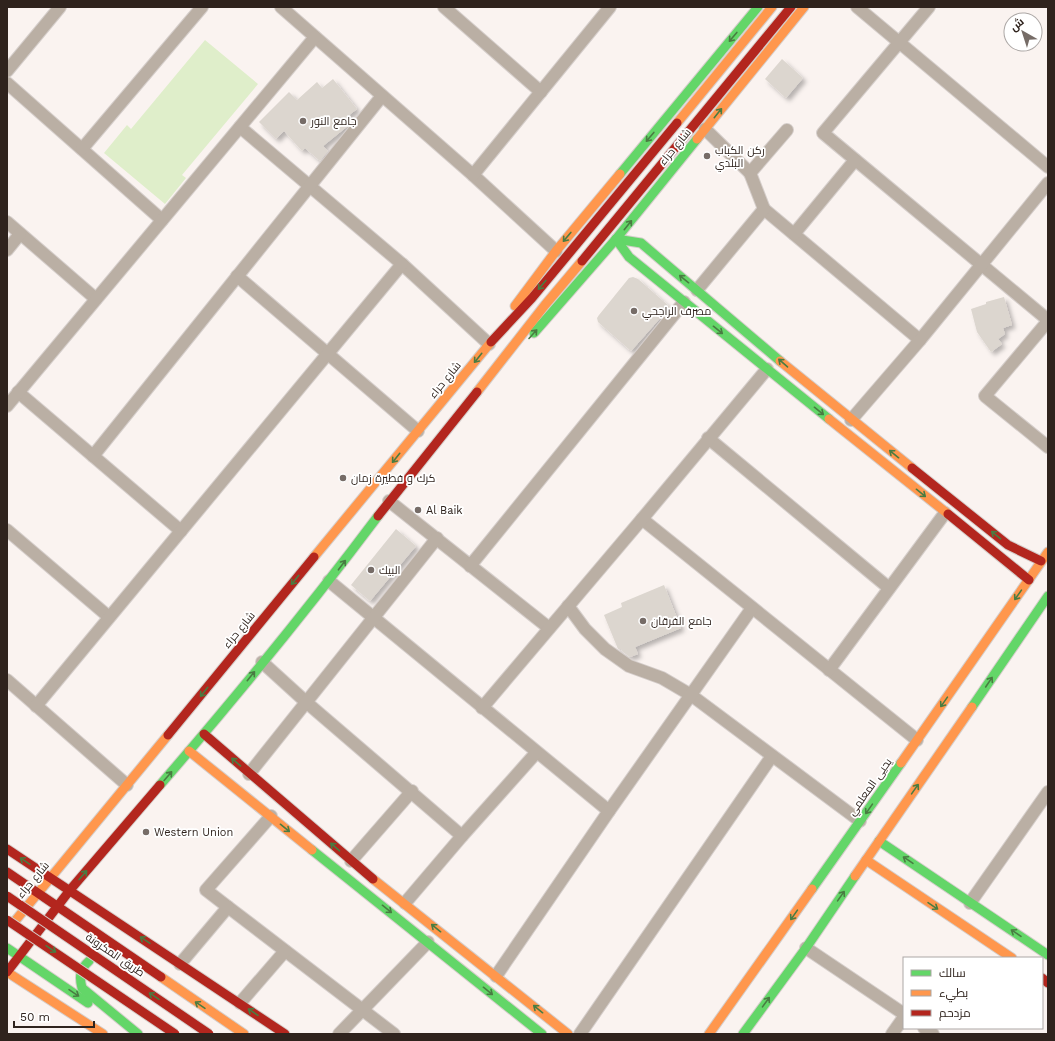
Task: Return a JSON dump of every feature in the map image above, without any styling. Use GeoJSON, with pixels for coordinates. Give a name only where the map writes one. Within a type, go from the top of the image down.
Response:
{"type":"FeatureCollection","features":[{"type":"Feature","properties":{"kind":"main road","name":"شارع حراء"},"geometry":{"type":"LineString","coordinates":[[489,344],[556,251],[758,7]]}},
{"type":"Feature","properties":{"kind":"main road","name":"شارع حراء"},"geometry":{"type":"LineString","coordinates":[[7,931],[489,344],[532,298],[772,7]]}},
{"type":"Feature","properties":{"kind":"main road","name":"شارع حراء"},"geometry":{"type":"LineString","coordinates":[[7,972],[70,890],[190,751],[329,581],[389,501],[451,426],[545,305],[791,7]]}},
{"type":"Feature","properties":{"kind":"main road","name":"شارع حراء"},"geometry":{"type":"LineString","coordinates":[[451,426],[616,239],[804,7]]}},
{"type":"Feature","properties":{"kind":"main road"},"geometry":{"type":"LineString","coordinates":[[616,239],[640,243],[851,420],[1008,545],[1041,561]]}},
{"type":"Feature","properties":{"kind":"main road"},"geometry":{"type":"LineString","coordinates":[[616,239],[629,257],[1029,580]]}},
{"type":"Feature","properties":{"kind":"main road"},"geometry":{"type":"LineString","coordinates":[[790,387],[799,377]]}},
{"type":"Feature","properties":{"kind":"main road"},"geometry":{"type":"LineString","coordinates":[[1005,561],[1015,558],[1015,554],[1008,545]]}},
{"type":"Feature","properties":{"kind":"main road","name":"يحيى المعلمي"},"geometry":{"type":"LineString","coordinates":[[709,1034],[917,740],[955,692],[1048,552]]}},
{"type":"Feature","properties":{"kind":"main road"},"geometry":{"type":"LineString","coordinates":[[743,1034],[806,948],[880,841],[972,702],[1048,597]]}},
{"type":"Feature","properties":{"kind":"main road"},"geometry":{"type":"LineString","coordinates":[[204,734],[351,861],[568,1034]]}},
{"type":"Feature","properties":{"kind":"main road"},"geometry":{"type":"LineString","coordinates":[[190,751],[542,1034]]}},
{"type":"Feature","properties":{"kind":"main road"},"geometry":{"type":"LineString","coordinates":[[880,841],[1048,955]]}},
{"type":"Feature","properties":{"kind":"main road"},"geometry":{"type":"LineString","coordinates":[[7,849],[285,1034]]}},
{"type":"Feature","properties":{"kind":"main road"},"geometry":{"type":"LineString","coordinates":[[866,860],[1011,957]]}},
{"type":"Feature","properties":{"kind":"main road"},"geometry":{"type":"LineString","coordinates":[[7,872],[244,1034]]}},
{"type":"Feature","properties":{"kind":"main road"},"geometry":{"type":"LineString","coordinates":[[364,891],[372,878]]}},
{"type":"Feature","properties":{"kind":"main road","name":"طريق المكرونة"},"geometry":{"type":"LineString","coordinates":[[7,896],[209,1034]]}},
{"type":"Feature","properties":{"kind":"main road"},"geometry":{"type":"LineString","coordinates":[[7,920],[175,1034]]}},
{"type":"Feature","properties":{"kind":"main road"},"geometry":{"type":"LineString","coordinates":[[7,948],[134,1034]]}},
{"type":"Feature","properties":{"kind":"main road"},"geometry":{"type":"LineString","coordinates":[[138,1034],[82,988],[79,978],[83,965],[93,958],[109,953],[186,995]]}},
{"type":"Feature","properties":{"kind":"main road"},"geometry":{"type":"LineString","coordinates":[[7,972],[89,1030],[103,1034]]}},
{"type":"Feature","properties":{"kind":"street"},"geometry":{"type":"LineString","coordinates":[[7,71],[60,7]]}},
{"type":"Feature","properties":{"kind":"street"},"geometry":{"type":"LineString","coordinates":[[82,149],[202,7]]}},
{"type":"Feature","properties":{"kind":"street"},"geometry":{"type":"LineString","coordinates":[[281,7],[473,175],[556,251]]}},
{"type":"Feature","properties":{"kind":"street"},"geometry":{"type":"LineString","coordinates":[[473,175],[610,7]]}},
{"type":"Feature","properties":{"kind":"street"},"geometry":{"type":"LineString","coordinates":[[857,7],[1048,167]]}},
{"type":"Feature","properties":{"kind":"street"},"geometry":{"type":"LineString","coordinates":[[929,7],[823,133],[1048,321],[985,396],[1048,448]]}},
{"type":"Feature","properties":{"kind":"street"},"geometry":{"type":"LineString","coordinates":[[451,9],[541,92]]}},
{"type":"Feature","properties":{"kind":"street"},"geometry":{"type":"LineString","coordinates":[[7,406],[315,37]]}},
{"type":"Feature","properties":{"kind":"street"},"geometry":{"type":"LineString","coordinates":[[7,83],[162,220]]}},
{"type":"Feature","properties":{"kind":"street"},"geometry":{"type":"LineString","coordinates":[[93,456],[382,96]]}},
{"type":"Feature","properties":{"kind":"street"},"geometry":{"type":"LineString","coordinates":[[240,127],[402,264],[489,344]]}},
{"type":"Feature","properties":{"kind":"street"},"geometry":{"type":"LineString","coordinates":[[705,129],[750,173],[764,209],[920,340]]}},
{"type":"Feature","properties":{"kind":"street"},"geometry":{"type":"LineString","coordinates":[[750,173],[787,130]]}},
{"type":"Feature","properties":{"kind":"street"},"geometry":{"type":"LineString","coordinates":[[794,234],[855,160]]}},
{"type":"Feature","properties":{"kind":"street"},"geometry":{"type":"LineString","coordinates":[[851,420],[920,340],[1048,183]]}},
{"type":"Feature","properties":{"kind":"street"},"geometry":{"type":"LineString","coordinates":[[697,290],[764,209]]}},
{"type":"Feature","properties":{"kind":"street"},"geometry":{"type":"LineString","coordinates":[[7,222],[96,299]]}},
{"type":"Feature","properties":{"kind":"street"},"geometry":{"type":"LineString","coordinates":[[7,250],[20,234]]}},
{"type":"Feature","properties":{"kind":"street"},"geometry":{"type":"LineString","coordinates":[[36,706],[402,264]]}},
{"type":"Feature","properties":{"kind":"street"},"geometry":{"type":"LineString","coordinates":[[237,276],[418,431]]}},
{"type":"Feature","properties":{"kind":"street"},"geometry":{"type":"LineString","coordinates":[[470,566],[684,302]]}},
{"type":"Feature","properties":{"kind":"street"},"geometry":{"type":"LineString","coordinates":[[482,708],[642,519],[766,369]]}},
{"type":"Feature","properties":{"kind":"street"},"geometry":{"type":"LineString","coordinates":[[18,392],[182,531]]}},
{"type":"Feature","properties":{"kind":"street"},"geometry":{"type":"LineString","coordinates":[[708,438],[889,588]]}},
{"type":"Feature","properties":{"kind":"street"},"geometry":{"type":"LineString","coordinates":[[389,501],[549,628]]}},
{"type":"Feature","properties":{"kind":"street"},"geometry":{"type":"LineString","coordinates":[[829,670],[945,513]]}},
{"type":"Feature","properties":{"kind":"street"},"geometry":{"type":"LineString","coordinates":[[642,519],[917,740]]}},
{"type":"Feature","properties":{"kind":"street"},"geometry":{"type":"LineString","coordinates":[[7,530],[109,617]]}},
{"type":"Feature","properties":{"kind":"street"},"geometry":{"type":"LineString","coordinates":[[249,774],[437,538]]}},
{"type":"Feature","properties":{"kind":"street"},"geometry":{"type":"LineString","coordinates":[[329,581],[609,811]]}},
{"type":"Feature","properties":{"kind":"street"},"geometry":{"type":"LineString","coordinates":[[568,606],[585,629],[605,649],[629,666],[662,678],[691,695],[860,821]]}},
{"type":"Feature","properties":{"kind":"street"},"geometry":{"type":"LineString","coordinates":[[496,976],[609,811],[752,608]]}},
{"type":"Feature","properties":{"kind":"street"},"geometry":{"type":"LineString","coordinates":[[262,662],[306,702],[412,791],[462,836]]}},
{"type":"Feature","properties":{"kind":"street"},"geometry":{"type":"LineString","coordinates":[[7,680],[127,785]]}},
{"type":"Feature","properties":{"kind":"street"},"geometry":{"type":"LineString","coordinates":[[405,903],[536,752]]}},
{"type":"Feature","properties":{"kind":"street"},"geometry":{"type":"LineString","coordinates":[[580,1034],[772,756]]}},
{"type":"Feature","properties":{"kind":"street"},"geometry":{"type":"LineString","coordinates":[[351,861],[412,791]]}},
{"type":"Feature","properties":{"kind":"street"},"geometry":{"type":"LineString","coordinates":[[970,903],[1048,792]]}},
{"type":"Feature","properties":{"kind":"street"},"geometry":{"type":"LineString","coordinates":[[271,816],[206,890],[394,1034]]}},
{"type":"Feature","properties":{"kind":"street"},"geometry":{"type":"LineString","coordinates":[[180,964],[228,907]]}},
{"type":"Feature","properties":{"kind":"street"},"geometry":{"type":"LineString","coordinates":[[339,1034],[428,942]]}},
{"type":"Feature","properties":{"kind":"street"},"geometry":{"type":"LineString","coordinates":[[806,948],[903,1015]]}},
{"type":"Feature","properties":{"kind":"street"},"geometry":{"type":"LineString","coordinates":[[240,1003],[285,951]]}},
{"type":"Feature","properties":{"kind":"street"},"geometry":{"type":"LineString","coordinates":[[892,1034],[903,1018]]}},
{"type":"Feature","properties":{"kind":"green space"},"geometry":{"type":"Polygon","coordinates":[[[205,40],[258,84],[182,175],[186,178],[165,204],[104,153],[127,125],[131,129],[205,40]]]}},
{"type":"Feature","properties":{"kind":"building"},"geometry":{"type":"Polygon","coordinates":[[[782,59],[803,78],[786,98],[765,79],[782,59]]]}},
{"type":"Feature","properties":{"kind":"building","name":"جامع النور"},"geometry":{"type":"Polygon","coordinates":[[[333,79],[357,109],[344,119],[349,125],[323,146],[328,151],[320,161],[305,148],[302,151],[284,131],[276,139],[259,122],[289,92],[297,100],[317,82],[322,88],[333,79]]]}},
{"type":"Feature","properties":{"kind":"building","name":"مصرف الراجحي"},"geometry":{"type":"Polygon","coordinates":[[[633,277],[638,279],[670,307],[631,351],[598,322],[597,318],[629,278],[633,277]]]}},
{"type":"Feature","properties":{"kind":"building"},"geometry":{"type":"Polygon","coordinates":[[[1004,297],[1012,325],[1003,328],[1005,334],[998,339],[1002,344],[991,352],[977,332],[971,309],[986,304],[986,302],[1004,297]]]}},
{"type":"Feature","properties":{"kind":"building"},"geometry":{"type":"Polygon","coordinates":[[[396,529],[416,546],[370,601],[351,585],[396,529]]]}},
{"type":"Feature","properties":{"kind":"building","name":"جامع الفرقان"},"geometry":{"type":"Polygon","coordinates":[[[664,585],[681,628],[635,647],[638,654],[630,657],[621,649],[618,649],[604,615],[622,607],[621,603],[664,585]]]}},
{"type":"Feature","properties":{"kind":"traffic: fast"},"geometry":{"type":"LineString","coordinates":[[620,174],[758,7]]}},
{"type":"Feature","properties":{"kind":"traffic: fast"},"geometry":{"type":"LineString","coordinates":[[534,333],[616,239],[697,139]]}},
{"type":"Feature","properties":{"kind":"traffic: fast"},"geometry":{"type":"LineString","coordinates":[[616,239],[641,243],[780,361]]}},
{"type":"Feature","properties":{"kind":"traffic: fast"},"geometry":{"type":"LineString","coordinates":[[616,239],[629,257],[829,419]]}},
{"type":"Feature","properties":{"kind":"traffic: fast"},"geometry":{"type":"LineString","coordinates":[[160,785],[272,652],[378,516]]}},
{"type":"Feature","properties":{"kind":"traffic: fast"},"geometry":{"type":"LineString","coordinates":[[972,707],[1048,596]]}},
{"type":"Feature","properties":{"kind":"traffic: fast"},"geometry":{"type":"LineString","coordinates":[[812,889],[901,763]]}},
{"type":"Feature","properties":{"kind":"traffic: fast"},"geometry":{"type":"LineString","coordinates":[[879,841],[1048,955]]}},
{"type":"Feature","properties":{"kind":"traffic: fast"},"geometry":{"type":"LineString","coordinates":[[312,850],[542,1034]]}},
{"type":"Feature","properties":{"kind":"traffic: fast"},"geometry":{"type":"LineString","coordinates":[[743,1034],[806,948],[855,876]]}},
{"type":"Feature","properties":{"kind":"traffic: fast"},"geometry":{"type":"LineString","coordinates":[[7,948],[88,1003]]}},
{"type":"Feature","properties":{"kind":"traffic: fast"},"geometry":{"type":"LineString","coordinates":[[89,961],[81,973],[82,988],[138,1034]]}},
{"type":"Feature","properties":{"kind":"traffic: slow"},"geometry":{"type":"LineString","coordinates":[[677,123],[772,7]]}},
{"type":"Feature","properties":{"kind":"traffic: slow"},"geometry":{"type":"LineString","coordinates":[[697,139],[804,7]]}},
{"type":"Feature","properties":{"kind":"traffic: slow"},"geometry":{"type":"LineString","coordinates":[[515,306],[556,251],[620,174]]}},
{"type":"Feature","properties":{"kind":"traffic: slow"},"geometry":{"type":"LineString","coordinates":[[477,392],[545,305],[582,261]]}},
{"type":"Feature","properties":{"kind":"traffic: slow"},"geometry":{"type":"LineString","coordinates":[[314,557],[491,342]]}},
{"type":"Feature","properties":{"kind":"traffic: slow"},"geometry":{"type":"LineString","coordinates":[[780,361],[912,468]]}},
{"type":"Feature","properties":{"kind":"traffic: slow"},"geometry":{"type":"LineString","coordinates":[[829,419],[948,514]]}},
{"type":"Feature","properties":{"kind":"traffic: slow"},"geometry":{"type":"LineString","coordinates":[[901,763],[1048,552]]}},
{"type":"Feature","properties":{"kind":"traffic: slow"},"geometry":{"type":"LineString","coordinates":[[855,876],[972,707]]}},
{"type":"Feature","properties":{"kind":"traffic: slow"},"geometry":{"type":"LineString","coordinates":[[15,921],[168,735]]}},
{"type":"Feature","properties":{"kind":"traffic: slow"},"geometry":{"type":"LineString","coordinates":[[189,751],[312,850]]}},
{"type":"Feature","properties":{"kind":"traffic: slow"},"geometry":{"type":"LineString","coordinates":[[866,860],[1011,957]]}},
{"type":"Feature","properties":{"kind":"traffic: slow"},"geometry":{"type":"LineString","coordinates":[[373,879],[568,1034]]}},
{"type":"Feature","properties":{"kind":"traffic: slow"},"geometry":{"type":"LineString","coordinates":[[709,1034],[812,889]]}},
{"type":"Feature","properties":{"kind":"traffic: slow"},"geometry":{"type":"LineString","coordinates":[[7,972],[103,1034]]}},
{"type":"Feature","properties":{"kind":"traffic: slow"},"geometry":{"type":"LineString","coordinates":[[161,977],[244,1034]]}},
{"type":"Feature","properties":{"kind":"traffic: jam"},"geometry":{"type":"LineString","coordinates":[[582,261],[791,7]]}},
{"type":"Feature","properties":{"kind":"traffic: jam"},"geometry":{"type":"LineString","coordinates":[[491,342],[532,298],[677,123]]}},
{"type":"Feature","properties":{"kind":"traffic: jam"},"geometry":{"type":"LineString","coordinates":[[378,516],[477,392]]}},
{"type":"Feature","properties":{"kind":"traffic: jam"},"geometry":{"type":"LineString","coordinates":[[912,468],[1008,545],[1041,561]]}},
{"type":"Feature","properties":{"kind":"traffic: jam"},"geometry":{"type":"LineString","coordinates":[[948,514],[1029,580]]}},
{"type":"Feature","properties":{"kind":"traffic: jam"},"geometry":{"type":"LineString","coordinates":[[168,735],[314,557]]}},
{"type":"Feature","properties":{"kind":"traffic: jam"},"geometry":{"type":"LineString","coordinates":[[204,734],[373,879]]}},
{"type":"Feature","properties":{"kind":"traffic: jam"},"geometry":{"type":"LineString","coordinates":[[7,972],[70,890],[160,785]]}},
{"type":"Feature","properties":{"kind":"traffic: jam"},"geometry":{"type":"LineString","coordinates":[[7,849],[285,1034]]}},
{"type":"Feature","properties":{"kind":"traffic: jam"},"geometry":{"type":"LineString","coordinates":[[7,872],[161,977]]}},
{"type":"Feature","properties":{"kind":"traffic: jam"},"geometry":{"type":"LineString","coordinates":[[7,896],[209,1034]]}},
{"type":"Feature","properties":{"kind":"traffic: jam"},"geometry":{"type":"LineString","coordinates":[[7,920],[175,1034]]}},
{"type":"Feature","properties":{"kind":"traffic: jam"},"geometry":{"type":"LineString","coordinates":[[1043,979],[1048,983]]}},
{"type":"Feature","properties":{"kind":"place","name":"جامع النور"},"geometry":{"type":"Point","coordinates":[303,121]}},
{"type":"Feature","properties":{"kind":"place","name":"ركن الكباب البلدي"},"geometry":{"type":"Point","coordinates":[707,156]}},
{"type":"Feature","properties":{"kind":"place","name":"مصرف الراجحي"},"geometry":{"type":"Point","coordinates":[634,311]}},
{"type":"Feature","properties":{"kind":"place","name":"كرك و فطيرة زمان"},"geometry":{"type":"Point","coordinates":[343,478]}},
{"type":"Feature","properties":{"kind":"place","name":"Al Baik"},"geometry":{"type":"Point","coordinates":[418,510]}},
{"type":"Feature","properties":{"kind":"place","name":"البيك"},"geometry":{"type":"Point","coordinates":[371,570]}},
{"type":"Feature","properties":{"kind":"place","name":"جامع الفرقان"},"geometry":{"type":"Point","coordinates":[643,621]}},
{"type":"Feature","properties":{"kind":"place","name":"Western Union"},"geometry":{"type":"Point","coordinates":[146,832]}}]}
